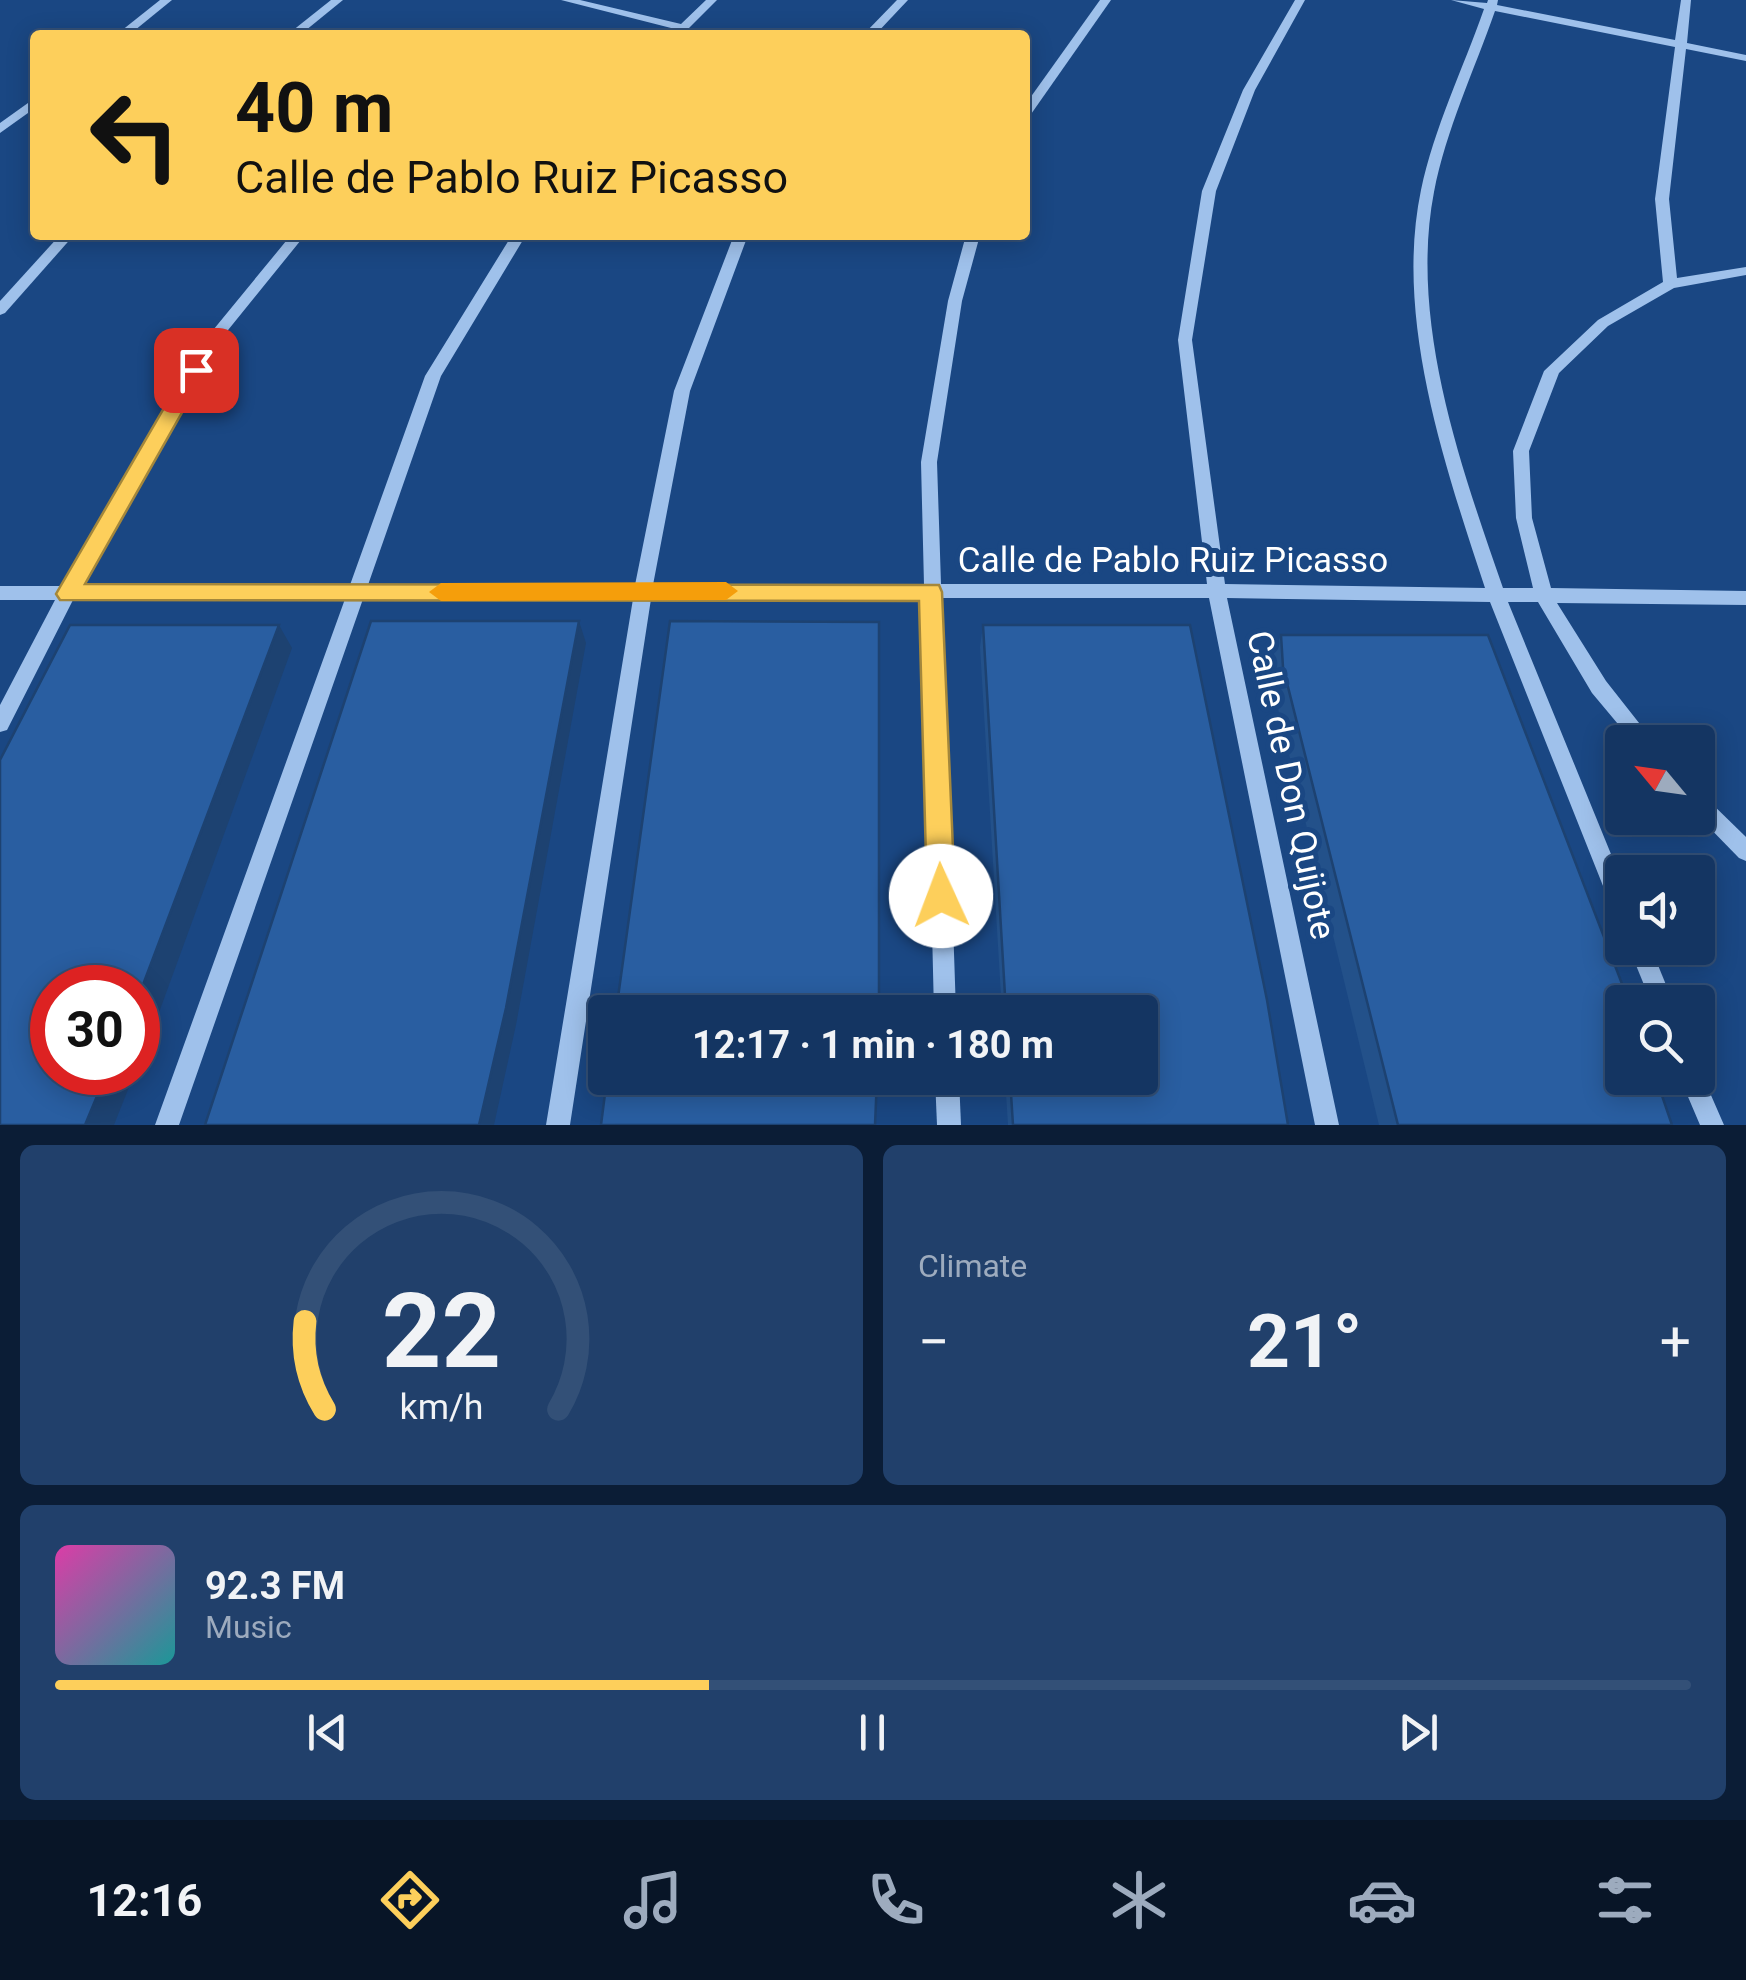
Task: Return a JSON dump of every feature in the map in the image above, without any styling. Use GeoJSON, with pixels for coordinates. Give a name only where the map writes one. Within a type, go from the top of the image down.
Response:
{"type":"FeatureCollection","features":[{"type":"Feature","properties":{"kind":"street"},"geometry":{"type":"LineString","coordinates":[[128,30],[166,0]]}},
{"type":"Feature","properties":{"kind":"street"},"geometry":{"type":"LineString","coordinates":[[299,30],[338,0]]}},
{"type":"Feature","properties":{"kind":"street"},"geometry":{"type":"LineString","coordinates":[[566,0],[674,30]]}},
{"type":"Feature","properties":{"kind":"street"},"geometry":{"type":"LineString","coordinates":[[679,30],[712,0]]}},
{"type":"Feature","properties":{"kind":"street"},"geometry":{"type":"LineString","coordinates":[[873,30],[902,0]]}},
{"type":"Feature","properties":{"kind":"street"},"geometry":{"type":"LineString","coordinates":[[1030,107],[1106,0]]}},
{"type":"Feature","properties":{"kind":"street","name":"Calle de Don Quijote"},"geometry":{"type":"LineString","coordinates":[[1300,0],[1249,90],[1209,191],[1185,340],[1217,591],[1327,1125]]}},
{"type":"Feature","properties":{"kind":"street"},"geometry":{"type":"LineString","coordinates":[[1456,0],[1492,4],[1746,58]]}},
{"type":"Feature","properties":{"kind":"street"},"geometry":{"type":"LineString","coordinates":[[1670,284],[1662,199],[1686,0]]}},
{"type":"Feature","properties":{"kind":"street"},"geometry":{"type":"LineString","coordinates":[[1492,4],[1439,148],[1423,218],[1421,312],[1452,459],[1496,596],[1605,864]]}},
{"type":"Feature","properties":{"kind":"street"},"geometry":{"type":"LineString","coordinates":[[0,130],[30,106]]}},
{"type":"Feature","properties":{"kind":"street"},"geometry":{"type":"LineString","coordinates":[[0,310],[63,240]]}},
{"type":"Feature","properties":{"kind":"street"},"geometry":{"type":"LineString","coordinates":[[0,724],[68,594],[214,338],[294,240]]}},
{"type":"Feature","properties":{"kind":"street"},"geometry":{"type":"LineString","coordinates":[[167,1125],[433,376],[516,240]]}},
{"type":"Feature","properties":{"kind":"street"},"geometry":{"type":"LineString","coordinates":[[558,1125],[644,590],[682,391],[739,240]]}},
{"type":"Feature","properties":{"kind":"street"},"geometry":{"type":"LineString","coordinates":[[944,995],[929,462],[955,300],[972,240]]}},
{"type":"Feature","properties":{"kind":"street"},"geometry":{"type":"LineString","coordinates":[[1630,725],[1599,687],[1544,596],[1524,518],[1521,451],[1552,371],[1603,323],[1670,284],[1746,271]]}},
{"type":"Feature","properties":{"kind":"street","name":"Calle de Pablo Ruiz Picasso"},"geometry":{"type":"LineString","coordinates":[[0,593],[1217,591],[1746,598]]}},
{"type":"Feature","properties":{"kind":"street"},"geometry":{"type":"LineString","coordinates":[[1715,820],[1746,851]]}},
{"type":"Feature","properties":{"kind":"street"},"geometry":{"type":"LineString","coordinates":[[948,1095],[949,1125]]}},
{"type":"Feature","properties":{"kind":"street"},"geometry":{"type":"LineString","coordinates":[[1699,1095],[1712,1125]]}},
{"type":"Feature","properties":{"kind":"building"},"geometry":{"type":"Polygon","coordinates":[[[371,621],[579,621],[506,1008],[479,1125],[205,1125],[371,621]]]}},
{"type":"Feature","properties":{"kind":"building"},"geometry":{"type":"Polygon","coordinates":[[[670,621],[879,622],[879,995],[618,995],[670,621]]]}},
{"type":"Feature","properties":{"kind":"building"},"geometry":{"type":"Polygon","coordinates":[[[70,625],[279,625],[150,965],[30,965],[30,1095],[97,1095],[85,1125],[0,1125],[0,760],[70,625]]]}},
{"type":"Feature","properties":{"kind":"building"},"geometry":{"type":"Polygon","coordinates":[[[983,625],[1190,625],[1267,1000],[1288,1125],[1013,1125],[1011,1095],[1158,1095],[1158,995],[1005,995],[983,625]]]}},
{"type":"Feature","properties":{"kind":"building"},"geometry":{"type":"Polygon","coordinates":[[[1281,635],[1488,635],[1605,940],[1605,965],[1615,965],[1622,985],[1605,985],[1605,1095],[1662,1095],[1672,1125],[1398,1125],[1283,667],[1281,635]]]}},
{"type":"Feature","properties":{"kind":"building"},"geometry":{"type":"Polygon","coordinates":[[[605,1095],[876,1095],[875,1125],[601,1125],[605,1095]]]}},
{"type":"Feature","properties":{"kind":"slow traffic"},"geometry":{"type":"LineString","coordinates":[[441,592],[726,591]]}},
{"type":"Feature","properties":{"kind":"route"},"geometry":{"type":"LineString","coordinates":[[196,370],[68,594],[931,592],[941,896]]}}]}
